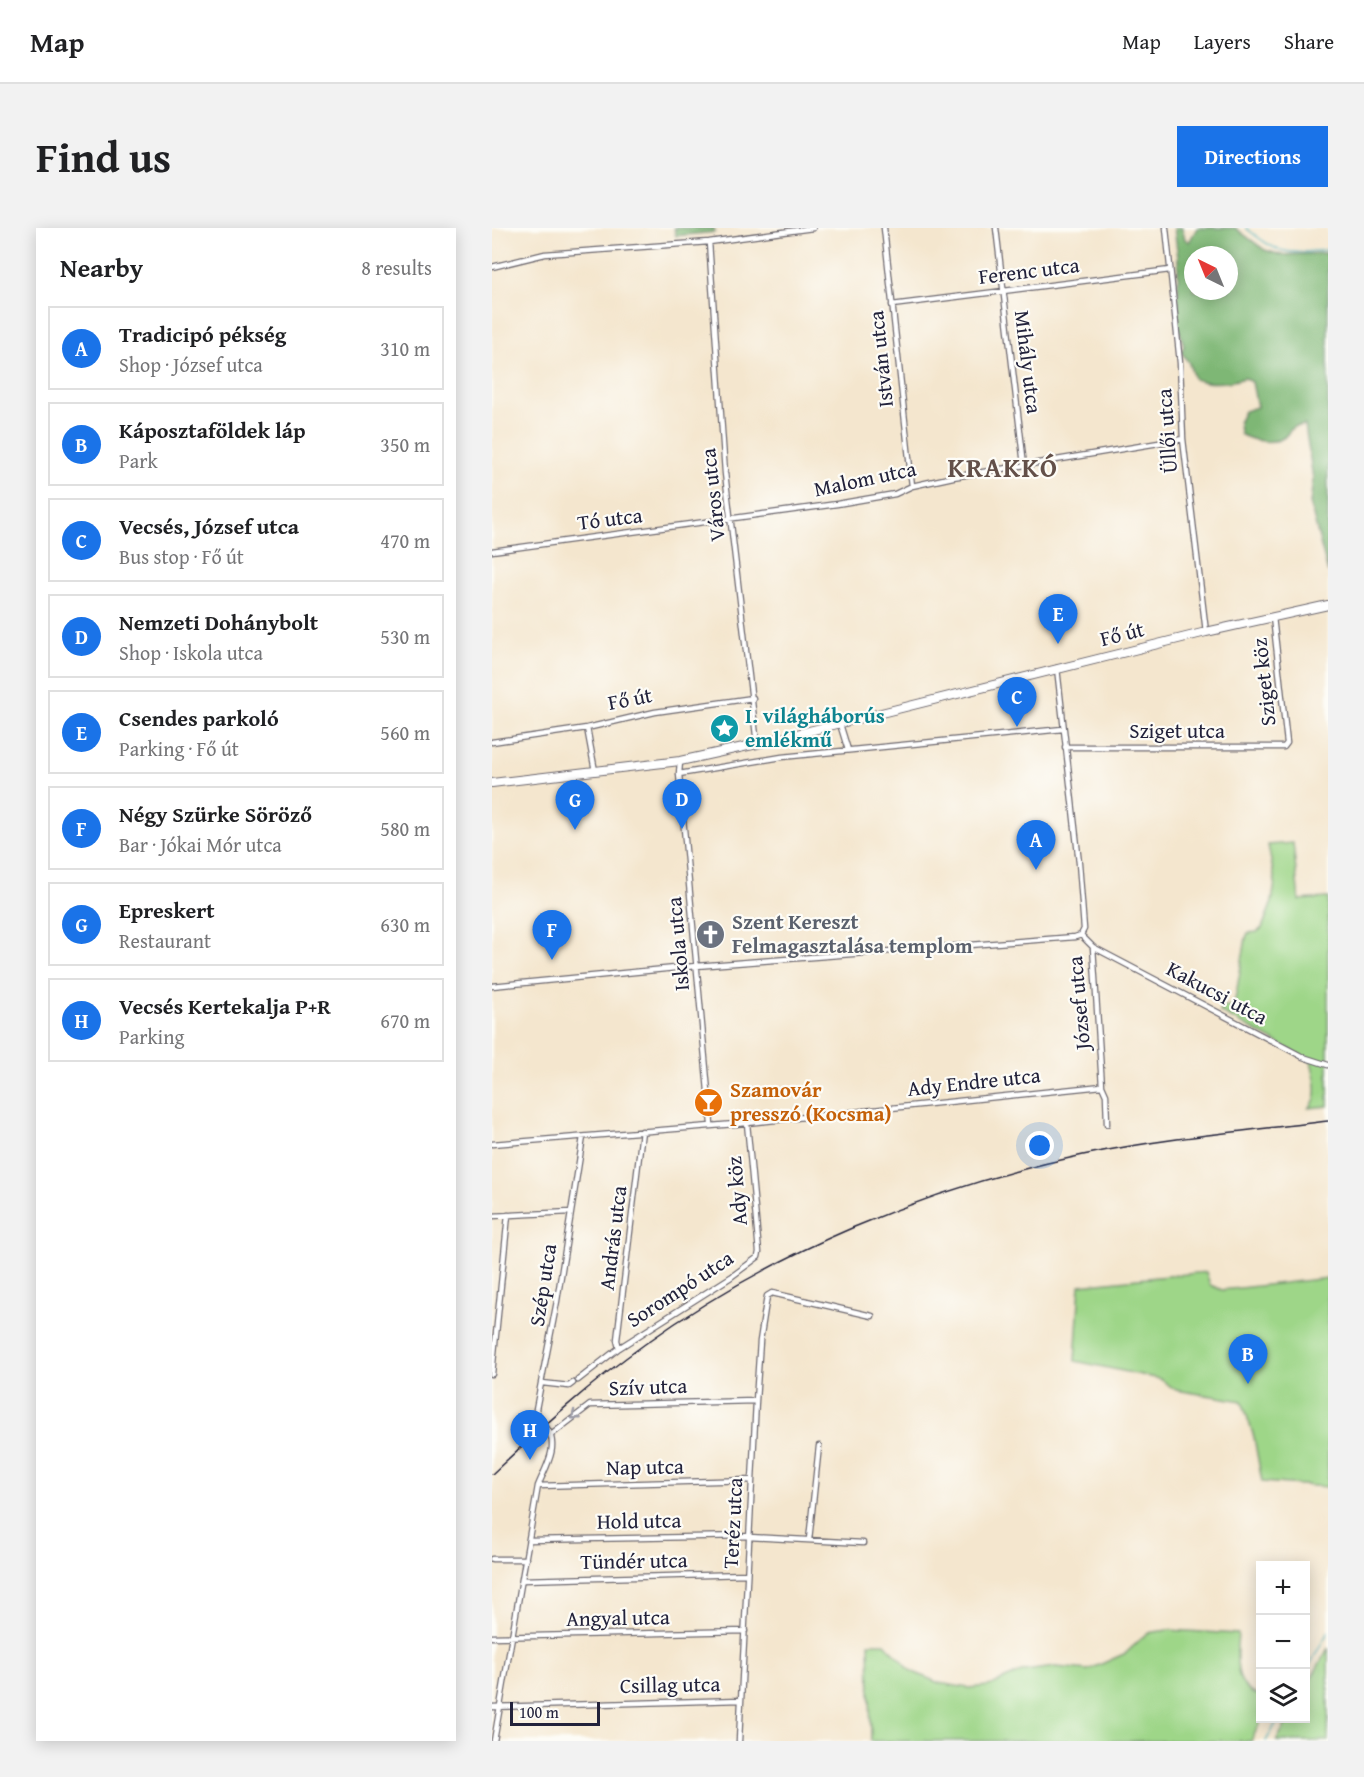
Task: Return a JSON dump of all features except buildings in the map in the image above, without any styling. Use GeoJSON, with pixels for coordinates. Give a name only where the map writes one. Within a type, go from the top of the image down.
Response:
{"type":"FeatureCollection","features":[{"type":"Feature","properties":{"kind":"main road","name":"Fő út"},"geometry":{"type":"LineString","coordinates":[[492,783],[680,761],[753,745],[1206,632],[1328,605]]}},
{"type":"Feature","properties":{"kind":"street"},"geometry":{"type":"LineString","coordinates":[[492,267],[545,255],[709,242],[813,228]]}},
{"type":"Feature","properties":{"kind":"street","name":"István utca"},"geometry":{"type":"LineString","coordinates":[[884,228],[912,486]]}},
{"type":"Feature","properties":{"kind":"street","name":"Mihály utca"},"geometry":{"type":"LineString","coordinates":[[996,228],[1024,465]]}},
{"type":"Feature","properties":{"kind":"street","name":"Üllői utca"},"geometry":{"type":"LineString","coordinates":[[1166,228],[1180,363],[1183,440],[1206,632]]}},
{"type":"Feature","properties":{"kind":"street","name":"Város utca"},"geometry":{"type":"LineString","coordinates":[[709,242],[726,472],[753,698],[753,745]]}},
{"type":"Feature","properties":{"kind":"street","name":"Ferenc utca"},"geometry":{"type":"LineString","coordinates":[[892,305],[1170,270]]}},
{"type":"Feature","properties":{"kind":"street","name":"Malom utca"},"geometry":{"type":"LineString","coordinates":[[732,520],[895,494],[912,486],[953,477],[1183,440]]}},
{"type":"Feature","properties":{"kind":"street","name":"Tó utca"},"geometry":{"type":"LineString","coordinates":[[492,550],[732,520]]}},
{"type":"Feature","properties":{"kind":"street","name":"Sziget köz"},"geometry":{"type":"LineString","coordinates":[[1274,617],[1287,743]]}},
{"type":"Feature","properties":{"kind":"street","name":"József utca"},"geometry":{"type":"LineString","coordinates":[[1057,668],[1079,863],[1084,929],[1081,935],[1093,947],[1102,1086],[1106,1095],[1107,1124]]}},
{"type":"Feature","properties":{"kind":"street","name":"Fő út"},"geometry":{"type":"LineString","coordinates":[[492,742],[586,728],[655,712],[753,698]]}},
{"type":"Feature","properties":{"kind":"street"},"geometry":{"type":"LineString","coordinates":[[840,723],[848,750]]}},
{"type":"Feature","properties":{"kind":"street","name":"Fő út"},"geometry":{"type":"LineString","coordinates":[[586,728],[595,771]]}},
{"type":"Feature","properties":{"kind":"street"},"geometry":{"type":"LineString","coordinates":[[679,774],[740,765],[752,761],[1063,729]]}},
{"type":"Feature","properties":{"kind":"street","name":"Sziget utca"},"geometry":{"type":"LineString","coordinates":[[1065,747],[1279,749],[1287,743]]}},
{"type":"Feature","properties":{"kind":"street"},"geometry":{"type":"LineString","coordinates":[[752,761],[753,745]]}},
{"type":"Feature","properties":{"kind":"street","name":"Iskola utca"},"geometry":{"type":"LineString","coordinates":[[680,761],[679,774],[711,1124]]}},
{"type":"Feature","properties":{"kind":"street"},"geometry":{"type":"LineString","coordinates":[[492,986],[696,966],[1081,935]]}},
{"type":"Feature","properties":{"kind":"street","name":"Kakucsi utca"},"geometry":{"type":"LineString","coordinates":[[1093,947],[1303,1057],[1328,1065]]}},
{"type":"Feature","properties":{"kind":"street","name":"Ady Endre utca"},"geometry":{"type":"LineString","coordinates":[[492,1144],[711,1124],[747,1123],[1102,1086]]}},
{"type":"Feature","properties":{"kind":"street","name":"Ady köz"},"geometry":{"type":"LineString","coordinates":[[747,1123],[758,1257]]}},
{"type":"Feature","properties":{"kind":"street","name":"András utca"},"geometry":{"type":"LineString","coordinates":[[619,1348],[617,1340],[642,1131]]}},
{"type":"Feature","properties":{"kind":"street","name":"Szép utca"},"geometry":{"type":"LineString","coordinates":[[551,1435],[537,1416],[536,1409],[583,1137]]}},
{"type":"Feature","properties":{"kind":"street"},"geometry":{"type":"LineString","coordinates":[[492,1216],[571,1212]]}},
{"type":"Feature","properties":{"kind":"street"},"geometry":{"type":"LineString","coordinates":[[492,1374],[508,1215]]}},
{"type":"Feature","properties":{"kind":"street","name":"Sorompó utca"},"geometry":{"type":"LineString","coordinates":[[542,1383],[569,1386],[619,1348],[731,1277],[758,1257]]}},
{"type":"Feature","properties":{"kind":"street","name":"Teréz utca"},"geometry":{"type":"LineString","coordinates":[[739,1741],[756,1401],[767,1296],[772,1293],[872,1316]]}},
{"type":"Feature","properties":{"kind":"street","name":"Szív utca"},"geometry":{"type":"LineString","coordinates":[[551,1435],[590,1405],[756,1401]]}},
{"type":"Feature","properties":{"kind":"street"},"geometry":{"type":"LineString","coordinates":[[494,1741],[538,1486],[553,1449],[551,1435]]}},
{"type":"Feature","properties":{"kind":"street"},"geometry":{"type":"LineString","coordinates":[[809,1540],[819,1446]]}},
{"type":"Feature","properties":{"kind":"street","name":"Nap utca"},"geometry":{"type":"LineString","coordinates":[[538,1486],[752,1480]]}},
{"type":"Feature","properties":{"kind":"street","name":"Hold utca"},"geometry":{"type":"LineString","coordinates":[[529,1540],[749,1536],[863,1543]]}},
{"type":"Feature","properties":{"kind":"street"},"geometry":{"type":"LineString","coordinates":[[492,1559],[526,1559]]}},
{"type":"Feature","properties":{"kind":"street","name":"Tündér utca"},"geometry":{"type":"LineString","coordinates":[[522,1580],[747,1574]]}},
{"type":"Feature","properties":{"kind":"street","name":"Angyal utca"},"geometry":{"type":"LineString","coordinates":[[492,1637],[745,1631]]}},
{"type":"Feature","properties":{"kind":"street","name":"Csillag utca"},"geometry":{"type":"LineString","coordinates":[[492,1707],[741,1700]]}},
{"type":"Feature","properties":{"kind":"green space"},"geometry":{"type":"Polygon","coordinates":[[[674,228],[714,228],[715,232],[676,236],[674,228]]]}},
{"type":"Feature","properties":{"kind":"green space"},"geometry":{"type":"Polygon","coordinates":[[[1174,228],[1182,228],[1185,239],[1189,242],[1197,228],[1235,228],[1265,250],[1281,255],[1328,253],[1328,573],[1310,504],[1313,479],[1305,425],[1293,427],[1284,437],[1273,441],[1255,440],[1240,434],[1239,421],[1244,411],[1257,407],[1252,382],[1245,378],[1220,383],[1194,379],[1189,363],[1181,352],[1184,346],[1178,325],[1178,257],[1174,228]]]}},
{"type":"Feature","properties":{"kind":"green space"},"geometry":{"type":"Polygon","coordinates":[[[1293,843],[1299,900],[1328,898],[1328,1106],[1309,1108],[1316,1092],[1311,1061],[1220,1012],[1223,1007],[1233,1005],[1246,938],[1248,933],[1257,932],[1262,928],[1272,902],[1275,882],[1268,845],[1293,843]]]}},
{"type":"Feature","properties":{"kind":"green space"},"geometry":{"type":"Polygon","coordinates":[[[1206,1272],[1210,1285],[1222,1290],[1328,1278],[1328,1487],[1262,1482],[1254,1437],[1242,1401],[1176,1390],[1160,1379],[1075,1361],[1080,1285],[1206,1272]]]}},
{"type":"Feature","properties":{"kind":"green space"},"geometry":{"type":"Polygon","coordinates":[[[1168,1630],[1238,1634],[1238,1670],[1245,1687],[1256,1694],[1256,1723],[1260,1723],[1251,1741],[871,1741],[869,1643],[885,1643],[911,1671],[939,1683],[968,1688],[989,1686],[1024,1671],[1056,1667],[1088,1670],[1126,1653],[1147,1633],[1168,1630]]]}},
{"type":"Feature","properties":{"kind":"green space"},"geometry":{"type":"Polygon","coordinates":[[[1328,1648],[1328,1741],[1276,1741],[1287,1723],[1310,1723],[1310,1681],[1328,1648]]]}},
{"type":"Feature","properties":{"kind":"waterway"},"geometry":{"type":"LineString","coordinates":[[1246,228],[1267,244],[1284,251],[1328,250]]}},
{"type":"Feature","properties":{"kind":"waterway"},"geometry":{"type":"LineString","coordinates":[[1307,1669],[1328,1632]]}},
{"type":"Feature","properties":{"kind":"waterway"},"geometry":{"type":"LineString","coordinates":[[1266,1741],[1276,1723]]}},
{"type":"Feature","properties":{"kind":"railway"},"geometry":{"type":"LineString","coordinates":[[492,1474],[585,1390],[645,1344],[746,1280],[854,1227],[967,1185],[1083,1155],[1174,1139],[1328,1121]]}},
{"type":"Feature","properties":{"kind":"place","name":"Csendes parkoló"},"geometry":{"type":"Point","coordinates":[1058,644]}},
{"type":"Feature","properties":{"kind":"place","name":"Vecsés, József utca"},"geometry":{"type":"Point","coordinates":[1017,727]}},
{"type":"Feature","properties":{"kind":"place","name":"I. világháborús emlékmű"},"geometry":{"type":"Point","coordinates":[724,728]}},
{"type":"Feature","properties":{"kind":"place","name":"Nemzeti Dohánybolt"},"geometry":{"type":"Point","coordinates":[682,829]}},
{"type":"Feature","properties":{"kind":"place","name":"Epreskert"},"geometry":{"type":"Point","coordinates":[575,830]}},
{"type":"Feature","properties":{"kind":"place","name":"Tradicipó pékség"},"geometry":{"type":"Point","coordinates":[1036,870]}},
{"type":"Feature","properties":{"kind":"place","name":"Szent Kereszt Felmagasztalása templom"},"geometry":{"type":"Point","coordinates":[711,934]}},
{"type":"Feature","properties":{"kind":"place","name":"Négy Szürke Söröző"},"geometry":{"type":"Point","coordinates":[552,960]}},
{"type":"Feature","properties":{"kind":"place","name":"Szamovár presszó (Kocsma)"},"geometry":{"type":"Point","coordinates":[709,1102]}},
{"type":"Feature","properties":{"kind":"place","name":"Káposztaföldek láp"},"geometry":{"type":"Point","coordinates":[1248,1384]}},
{"type":"Feature","properties":{"kind":"place","name":"Vecsés Kertekalja P+R"},"geometry":{"type":"Point","coordinates":[530,1460]}},
{"type":"Feature","properties":{"kind":"district","name":"KRAKKÓ"},"geometry":{"type":"Point","coordinates":[1003,468]}}]}
